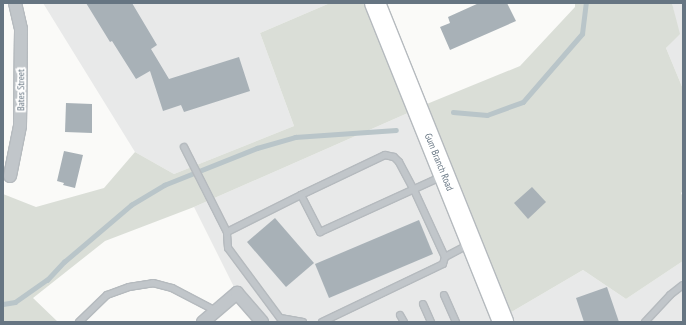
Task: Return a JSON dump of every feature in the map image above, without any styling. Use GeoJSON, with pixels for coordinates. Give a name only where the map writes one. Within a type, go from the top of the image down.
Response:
{"type":"FeatureCollection","features":[{"type":"Feature","properties":{"kind":"main road","name":"Gum Branch Road"},"geometry":{"type":"LineString","coordinates":[[375,3],[471,243],[500,321]]}},
{"type":"Feature","properties":{"kind":"street","name":"Bates Street"},"geometry":{"type":"LineString","coordinates":[[10,176],[20,126],[21,29],[15,3]]}},
{"type":"Feature","properties":{"kind":"street"},"geometry":{"type":"LineString","coordinates":[[203,322],[237,293],[262,322]]}},
{"type":"Feature","properties":{"kind":"lane"},"geometry":{"type":"LineString","coordinates":[[184,147],[227,232],[228,248],[280,318],[303,322]]}},
{"type":"Feature","properties":{"kind":"lane"},"geometry":{"type":"LineString","coordinates":[[227,232],[301,195],[385,156],[394,157],[399,162],[414,190],[445,257],[444,264],[322,322]]}},
{"type":"Feature","properties":{"kind":"lane"},"geometry":{"type":"LineString","coordinates":[[301,195],[320,232],[444,175]]}},
{"type":"Feature","properties":{"kind":"lane"},"geometry":{"type":"LineString","coordinates":[[445,257],[471,243]]}},
{"type":"Feature","properties":{"kind":"lane"},"geometry":{"type":"LineString","coordinates":[[79,322],[107,295],[129,287],[152,283],[172,288],[216,311]]}},
{"type":"Feature","properties":{"kind":"lane"},"geometry":{"type":"LineString","coordinates":[[645,322],[670,295],[683,285]]}},
{"type":"Feature","properties":{"kind":"lane"},"geometry":{"type":"LineString","coordinates":[[444,295],[456,322]]}},
{"type":"Feature","properties":{"kind":"lane"},"geometry":{"type":"LineString","coordinates":[[422,304],[431,322]]}},
{"type":"Feature","properties":{"kind":"lane"},"geometry":{"type":"LineString","coordinates":[[400,315],[404,322]]}},
{"type":"Feature","properties":{"kind":"shaded area"},"geometry":{"type":"Polygon","coordinates":[[[43,3],[330,3],[260,33],[294,126],[174,174],[135,152],[43,3]]]}},
{"type":"Feature","properties":{"kind":"shaded area"},"geometry":{"type":"Polygon","coordinates":[[[330,3],[375,3],[417,108],[520,66],[575,7],[575,3],[672,3],[680,34],[666,48],[683,89],[683,191],[681,193],[683,197],[683,261],[626,299],[583,270],[501,318],[417,109],[194,207],[105,241],[33,298],[58,322],[3,322],[3,194],[36,207],[104,188],[135,152],[174,174],[294,126],[260,33],[330,3]]]}},
{"type":"Feature","properties":{"kind":"shaded area"},"geometry":{"type":"Polygon","coordinates":[[[672,3],[683,3],[683,89],[666,48],[679,34],[672,3]]]}},
{"type":"Feature","properties":{"kind":"shaded area"},"geometry":{"type":"Polygon","coordinates":[[[417,109],[501,318],[583,270],[626,299],[683,261],[683,322],[262,322],[237,293],[194,207],[417,109]]]}},
{"type":"Feature","properties":{"kind":"building"},"geometry":{"type":"Polygon","coordinates":[[[86,3],[132,3],[157,45],[151,49],[169,79],[239,57],[250,91],[184,112],[181,105],[163,111],[150,71],[136,79],[112,41],[110,42],[86,3]]]}},
{"type":"Feature","properties":{"kind":"building"},"geometry":{"type":"Polygon","coordinates":[[[479,3],[507,3],[516,21],[450,50],[440,27],[450,23],[448,17],[479,3]]]}},
{"type":"Feature","properties":{"kind":"building"},"geometry":{"type":"Polygon","coordinates":[[[66,103],[92,104],[92,133],[65,132],[66,103]]]}},
{"type":"Feature","properties":{"kind":"building"},"geometry":{"type":"Polygon","coordinates":[[[64,151],[83,155],[75,188],[63,185],[64,183],[57,181],[64,151]]]}},
{"type":"Feature","properties":{"kind":"building"},"geometry":{"type":"Polygon","coordinates":[[[532,187],[546,202],[528,219],[514,203],[532,187]]]}},
{"type":"Feature","properties":{"kind":"building"},"geometry":{"type":"Polygon","coordinates":[[[275,218],[314,263],[286,287],[247,242],[275,218]]]}},
{"type":"Feature","properties":{"kind":"building"},"geometry":{"type":"Polygon","coordinates":[[[419,220],[433,254],[329,298],[315,264],[419,220]]]}},
{"type":"Feature","properties":{"kind":"building"},"geometry":{"type":"Polygon","coordinates":[[[607,287],[619,322],[584,322],[576,298],[607,287]]]}},
{"type":"Feature","properties":{"kind":"waterway"},"geometry":{"type":"LineString","coordinates":[[453,112],[487,115],[523,102],[582,34],[586,3]]}},
{"type":"Feature","properties":{"kind":"waterway"},"geometry":{"type":"LineString","coordinates":[[3,304],[15,302],[47,280],[64,262],[131,205],[164,185],[257,148],[295,137],[396,130]]}}]}
